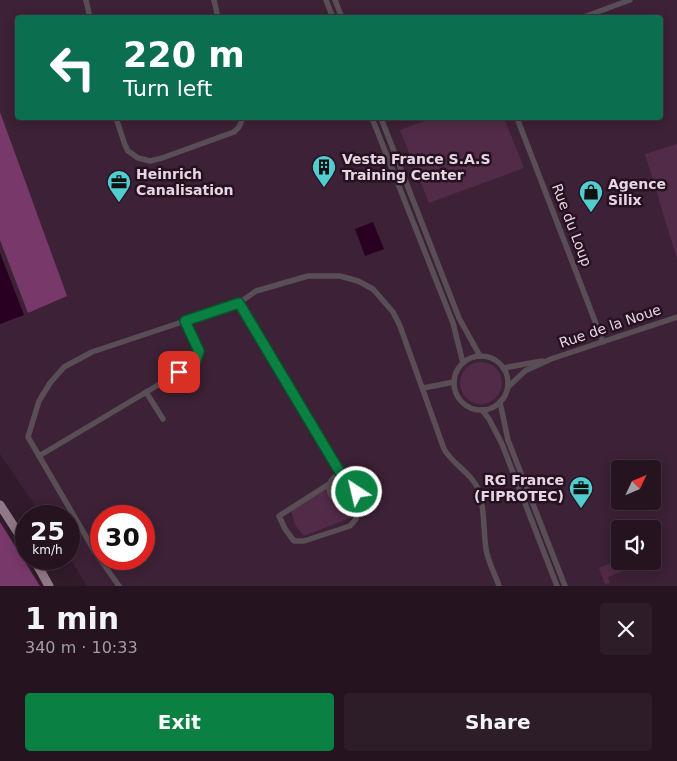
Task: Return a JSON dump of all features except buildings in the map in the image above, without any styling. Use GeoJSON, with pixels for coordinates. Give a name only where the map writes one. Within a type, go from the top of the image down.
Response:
{"type":"FeatureCollection","features":[{"type":"Feature","properties":{"kind":"main road"},"geometry":{"type":"LineString","coordinates":[[0,504],[15,528]]}},
{"type":"Feature","properties":{"kind":"main road"},"geometry":{"type":"LineString","coordinates":[[40,570],[49,586]]}},
{"type":"Feature","properties":{"kind":"street"},"geometry":{"type":"LineString","coordinates":[[86,0],[89,15]]}},
{"type":"Feature","properties":{"kind":"street"},"geometry":{"type":"LineString","coordinates":[[214,0],[217,15]]}},
{"type":"Feature","properties":{"kind":"street"},"geometry":{"type":"LineString","coordinates":[[326,0],[332,15]]}},
{"type":"Feature","properties":{"kind":"street"},"geometry":{"type":"LineString","coordinates":[[335,0],[341,15]]}},
{"type":"Feature","properties":{"kind":"street"},"geometry":{"type":"LineString","coordinates":[[589,15],[630,0]]}},
{"type":"Feature","properties":{"kind":"street"},"geometry":{"type":"LineString","coordinates":[[117,120],[128,151],[138,158],[150,161],[234,132],[242,120]]}},
{"type":"Feature","properties":{"kind":"street"},"geometry":{"type":"LineString","coordinates":[[373,120],[453,323],[463,363]]}},
{"type":"Feature","properties":{"kind":"street"},"geometry":{"type":"LineString","coordinates":[[381,120],[459,318],[480,356]]}},
{"type":"Feature","properties":{"kind":"street","name":"Rue du Loup"},"geometry":{"type":"LineString","coordinates":[[518,120],[603,342]]}},
{"type":"Feature","properties":{"kind":"street"},"geometry":{"type":"LineString","coordinates":[[119,586],[95,552],[28,437],[39,401],[50,383],[64,367],[92,352],[239,303],[256,291],[308,276],[340,276],[358,281],[373,289],[393,312],[400,326],[448,456],[471,477],[478,490],[482,503],[488,555],[499,586]]}},
{"type":"Feature","properties":{"kind":"street"},"geometry":{"type":"LineString","coordinates":[[239,303],[341,474]]}},
{"type":"Feature","properties":{"kind":"street","name":"Rue de la Noue"},"geometry":{"type":"LineString","coordinates":[[551,359],[677,317]]}},
{"type":"Feature","properties":{"kind":"street"},"geometry":{"type":"LineString","coordinates":[[40,456],[195,363],[199,351],[185,321]]}},
{"type":"Feature","properties":{"kind":"street"},"geometry":{"type":"LineString","coordinates":[[508,387],[504,368],[493,359],[480,356],[468,359],[455,375],[455,390],[462,402],[468,407],[482,410],[492,408],[500,402],[508,387],[525,371],[551,359]]}},
{"type":"Feature","properties":{"kind":"street"},"geometry":{"type":"LineString","coordinates":[[504,368],[551,359]]}},
{"type":"Feature","properties":{"kind":"street"},"geometry":{"type":"LineString","coordinates":[[423,388],[454,382]]}},
{"type":"Feature","properties":{"kind":"street"},"geometry":{"type":"LineString","coordinates":[[146,392],[163,420]]}},
{"type":"Feature","properties":{"kind":"street"},"geometry":{"type":"LineString","coordinates":[[500,402],[508,440],[565,586]]}},
{"type":"Feature","properties":{"kind":"street"},"geometry":{"type":"LineString","coordinates":[[482,410],[502,444],[557,586]]}},
{"type":"Feature","properties":{"kind":"street"},"geometry":{"type":"LineString","coordinates":[[341,474],[350,476],[356,482],[357,492],[354,498],[356,519],[350,526],[304,541],[294,541],[285,529],[279,516],[330,484],[334,477],[341,474]]}},
{"type":"Feature","properties":{"kind":"street"},"geometry":{"type":"LineString","coordinates":[[330,484],[330,493],[336,500],[345,502],[354,498]]}},
{"type":"Feature","properties":{"kind":"shaded area"},"geometry":{"type":"Polygon","coordinates":[[[0,0],[677,0],[677,586],[87,586],[77,570],[80,570],[80,505],[35,505],[0,454],[0,0]]]}},
{"type":"Feature","properties":{"kind":"shaded area"},"geometry":{"type":"Polygon","coordinates":[[[0,112],[67,296],[28,313],[0,240],[0,112]]]}},
{"type":"Feature","properties":{"kind":"shaded area"},"geometry":{"type":"Polygon","coordinates":[[[427,120],[505,120],[524,168],[429,203],[400,130],[427,120]]]}},
{"type":"Feature","properties":{"kind":"shaded area"},"geometry":{"type":"Polygon","coordinates":[[[677,144],[677,259],[645,154],[677,144]]]}},
{"type":"Feature","properties":{"kind":"shaded area"},"geometry":{"type":"Polygon","coordinates":[[[373,222],[384,249],[365,256],[355,229],[373,222]]]}},
{"type":"Feature","properties":{"kind":"shaded area"},"geometry":{"type":"Polygon","coordinates":[[[0,253],[24,315],[0,324],[0,253]]]}},
{"type":"Feature","properties":{"kind":"shaded area"},"geometry":{"type":"Polygon","coordinates":[[[485,362],[493,365],[499,371],[502,383],[499,395],[493,401],[477,404],[469,401],[463,395],[460,379],[463,371],[469,365],[485,362]]]}},
{"type":"Feature","properties":{"kind":"shaded area"},"geometry":{"type":"Polygon","coordinates":[[[343,478],[350,481],[353,488],[350,495],[343,498],[336,495],[333,488],[336,481],[343,478]]]}},
{"type":"Feature","properties":{"kind":"shaded area"},"geometry":{"type":"Polygon","coordinates":[[[325,489],[329,498],[338,505],[351,505],[350,518],[304,536],[295,525],[291,510],[325,489]]]}},
{"type":"Feature","properties":{"kind":"shaded area"},"geometry":{"type":"Polygon","coordinates":[[[0,522],[15,546],[15,570],[30,570],[40,586],[0,586],[0,522]]]}},
{"type":"Feature","properties":{"kind":"shaded area"},"geometry":{"type":"Polygon","coordinates":[[[611,563],[611,570],[623,571],[608,577],[610,583],[605,584],[599,568],[611,563]]]}},
{"type":"Feature","properties":{"kind":"place","name":"Vesta France S.A.S Training Center"},"geometry":{"type":"Point","coordinates":[324,188]}},
{"type":"Feature","properties":{"kind":"place","name":"Heinrich Canalisation"},"geometry":{"type":"Point","coordinates":[119,203]}},
{"type":"Feature","properties":{"kind":"place","name":"Agence Silix"},"geometry":{"type":"Point","coordinates":[591,213]}},
{"type":"Feature","properties":{"kind":"place","name":"RG France (FIPROTEC)"},"geometry":{"type":"Point","coordinates":[581,509]}},
{"type":"Feature","properties":{"kind":"route"},"geometry":{"type":"LineString","coordinates":[[179,372],[195,363],[199,351],[185,321],[239,303],[341,474],[354,478],[357,492]]}}]}
